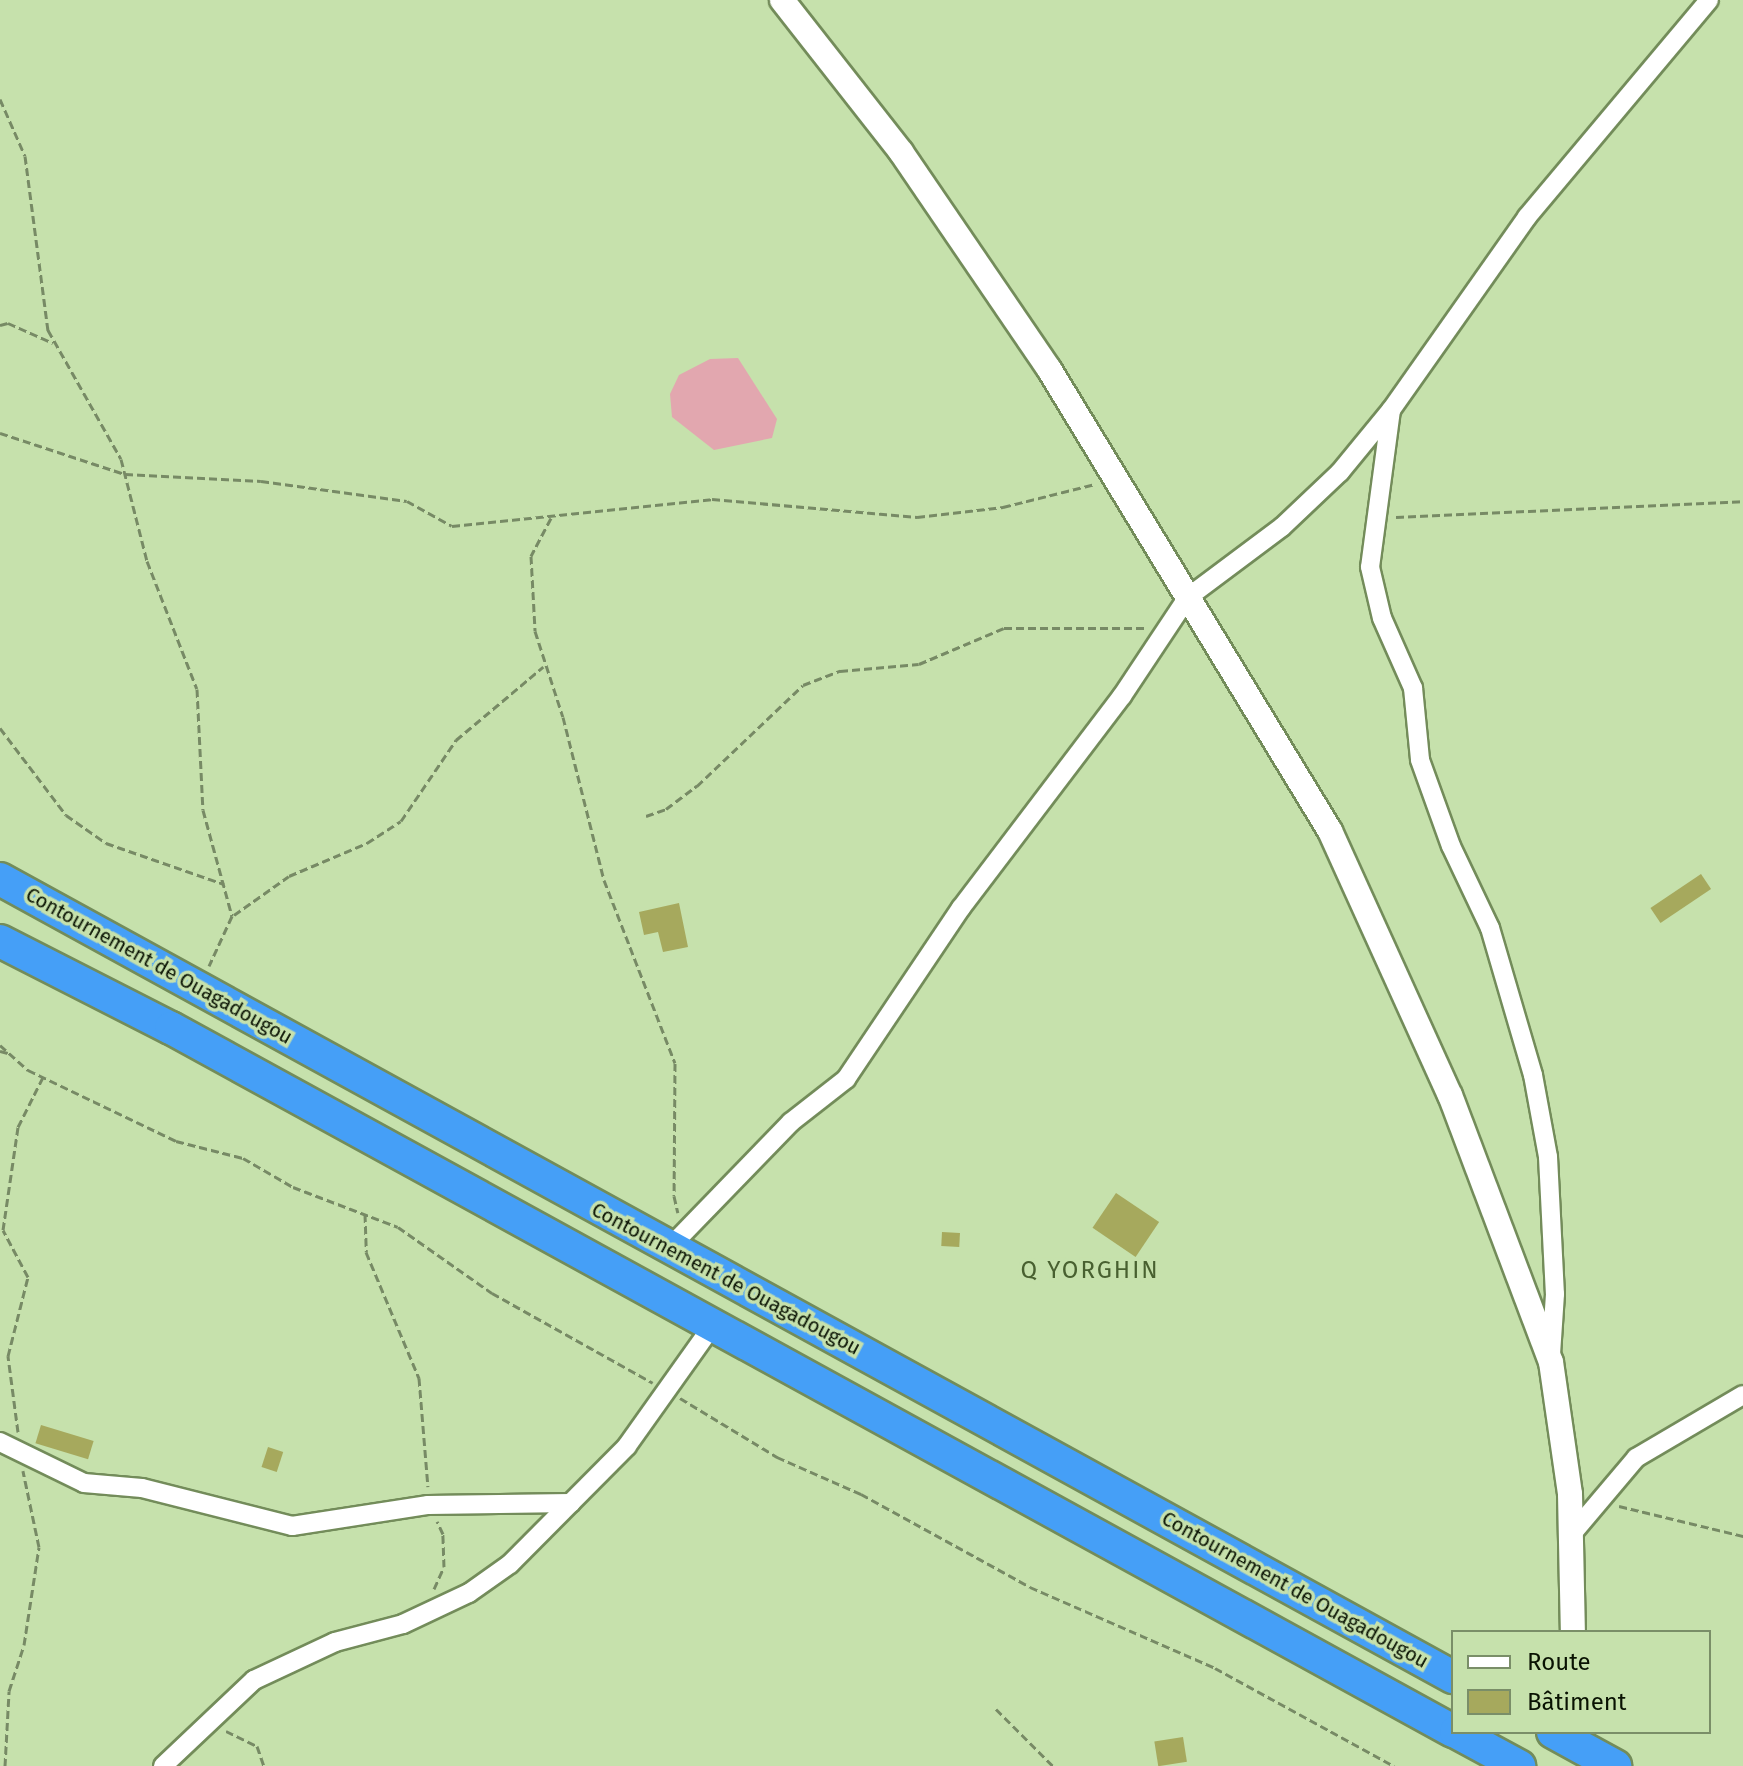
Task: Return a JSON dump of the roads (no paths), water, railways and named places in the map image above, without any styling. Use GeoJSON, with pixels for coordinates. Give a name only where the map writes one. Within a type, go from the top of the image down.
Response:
{"type":"FeatureCollection","features":[{"type":"Feature","properties":{"kind":"highway","name":"Contournement de Ouagadougou"},"geometry":{"type":"LineString","coordinates":[[0,879],[197,987],[676,1240],[1451,1676]]}},
{"type":"Feature","properties":{"kind":"highway"},"geometry":{"type":"LineString","coordinates":[[0,941],[171,1028],[1451,1729]]}},
{"type":"Feature","properties":{"kind":"highway"},"geometry":{"type":"LineString","coordinates":[[171,1028],[197,987]]}},
{"type":"Feature","properties":{"kind":"highway"},"geometry":{"type":"LineString","coordinates":[[1460,1734],[1519,1766]]}},
{"type":"Feature","properties":{"kind":"highway"},"geometry":{"type":"LineString","coordinates":[[1566,1743],[1615,1766]]}},
{"type":"Feature","properties":{"kind":"main road"},"geometry":{"type":"LineString","coordinates":[[782,0],[901,152],[1049,369],[1330,831],[1450,1095],[1551,1362],[1571,1535],[1573,1630]]}},
{"type":"Feature","properties":{"kind":"street"},"geometry":{"type":"LineString","coordinates":[[676,1240],[791,1122],[846,1079],[961,908],[1122,696],[1187,598],[1282,527],[1340,472],[1391,410],[1527,217],[1709,0]]}},
{"type":"Feature","properties":{"kind":"street"},"geometry":{"type":"LineString","coordinates":[[1391,410],[1370,567],[1382,618],[1413,688],[1420,760],[1451,846],[1490,928],[1533,1075],[1548,1157],[1555,1294],[1551,1362]]}},
{"type":"Feature","properties":{"kind":"street"},"geometry":{"type":"LineString","coordinates":[[163,1766],[254,1680],[290,1661],[469,1593],[510,1564],[627,1446],[713,1325]]}},
{"type":"Feature","properties":{"kind":"street"},"geometry":{"type":"LineString","coordinates":[[1571,1535],[1636,1458],[1743,1395]]}},
{"type":"Feature","properties":{"kind":"street"},"geometry":{"type":"LineString","coordinates":[[0,1442],[20,1449],[84,1483],[171,1494],[292,1526],[428,1505],[571,1503]]}},
{"type":"Feature","properties":{"kind":"district","name":"Q YORGHIN"},"geometry":{"type":"Point","coordinates":[1090,1271]}}]}
